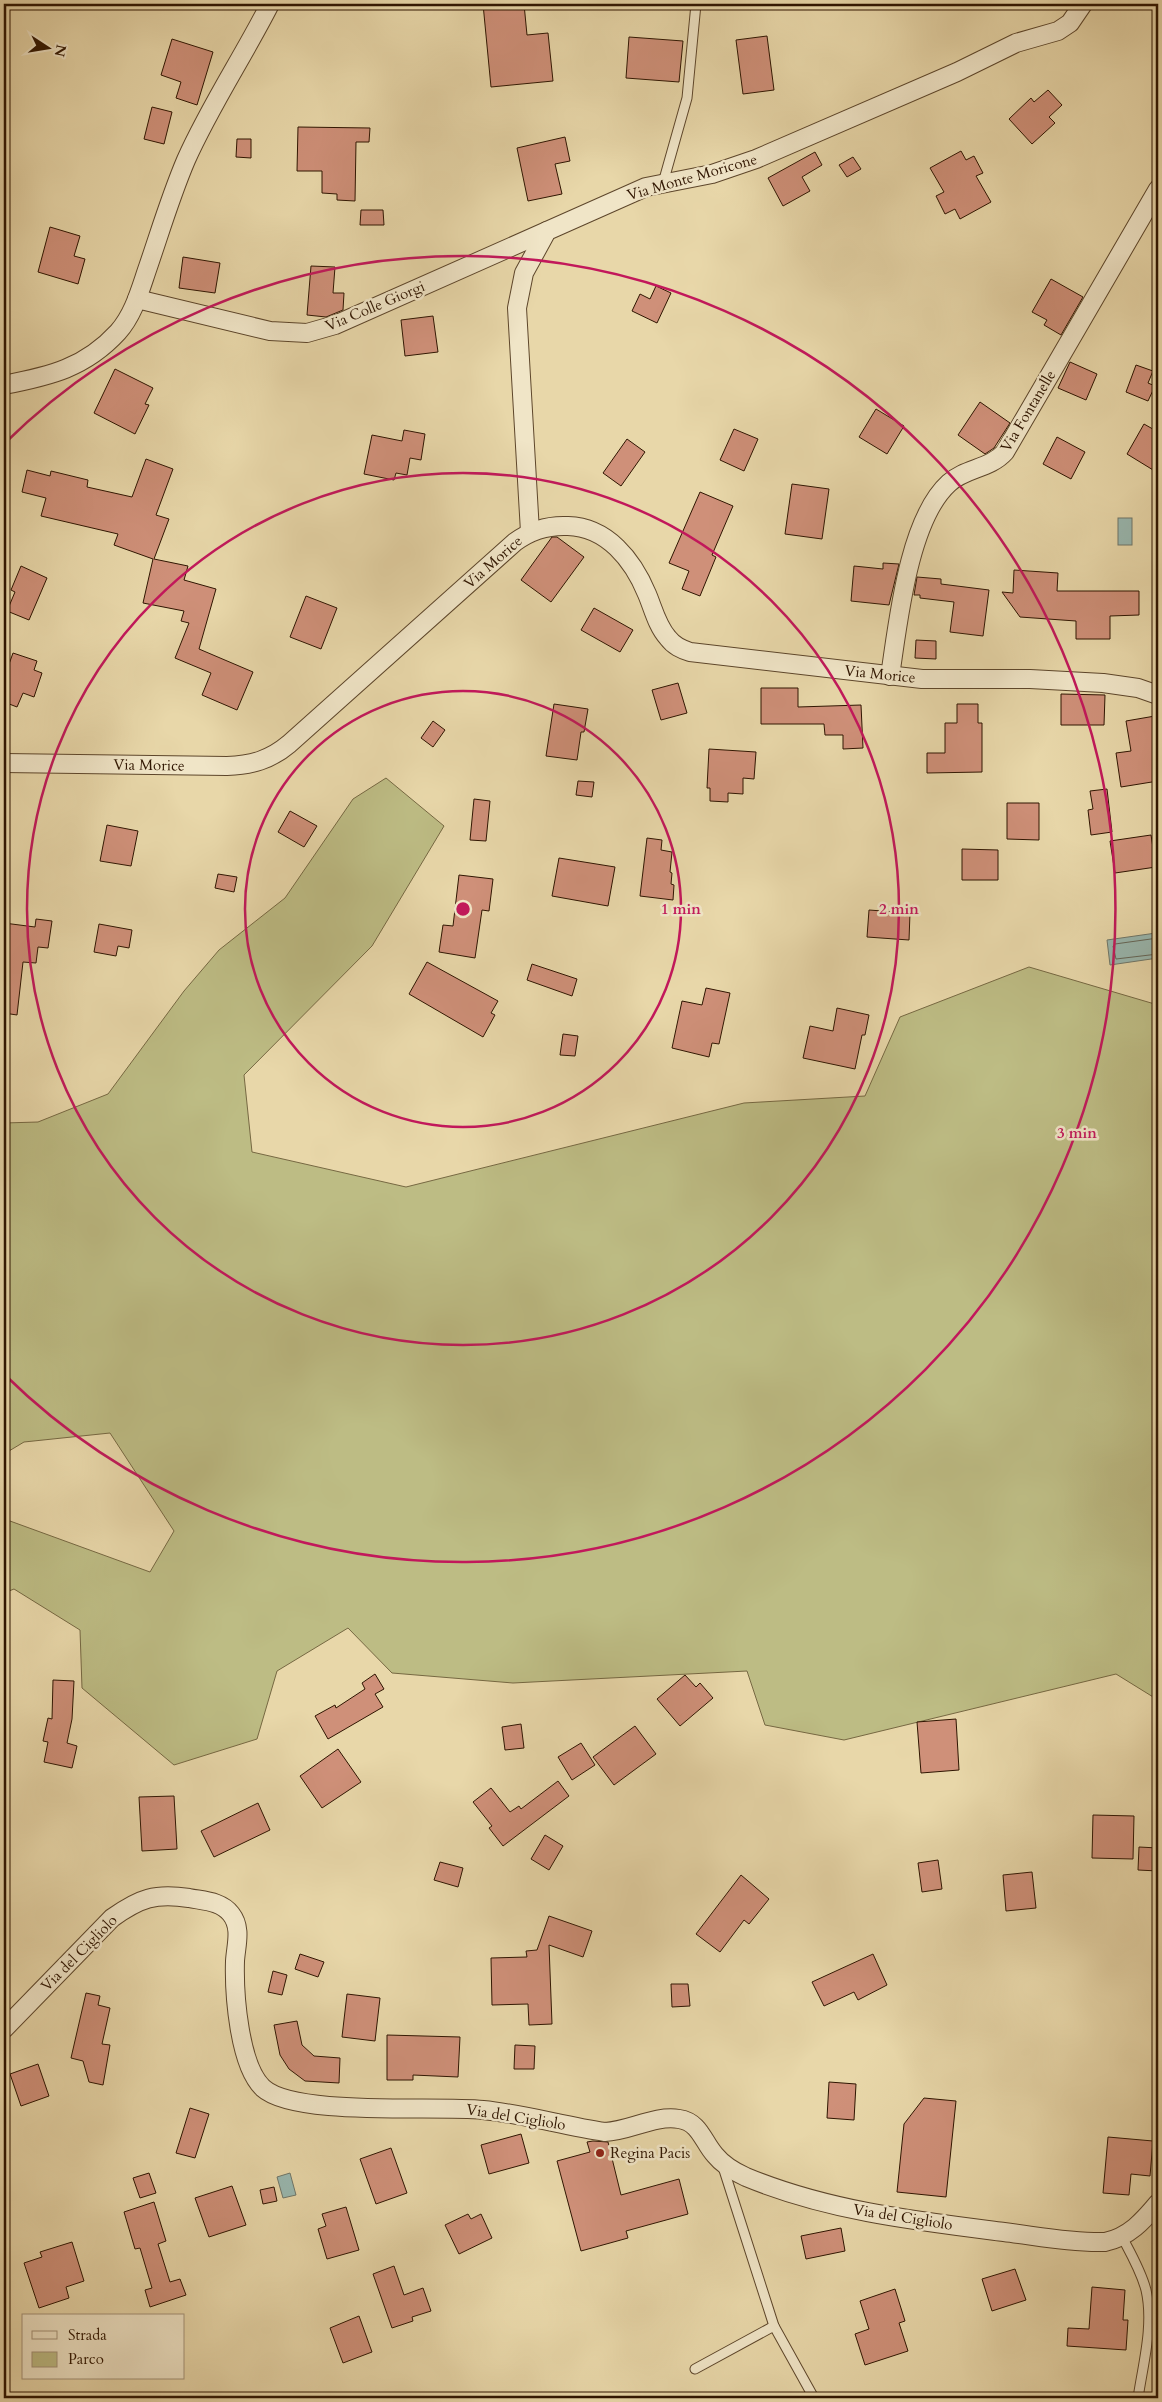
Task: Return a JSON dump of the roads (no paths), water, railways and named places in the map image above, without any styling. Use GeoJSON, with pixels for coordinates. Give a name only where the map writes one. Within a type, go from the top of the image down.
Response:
{"type":"FeatureCollection","features":[{"type":"Feature","properties":{"kind":"street"},"geometry":{"type":"LineString","coordinates":[[4,385],[61,372],[86,359],[122,327],[137,299],[175,188],[193,146],[213,104],[270,4]]}},
{"type":"Feature","properties":{"kind":"street","name":"Via Monte Moricone"},"geometry":{"type":"LineString","coordinates":[[546,231],[640,189],[712,174],[756,159],[957,72],[1016,43],[1053,33],[1070,23],[1083,4]]}},
{"type":"Feature","properties":{"kind":"street","name":"Via Fontanelle"},"geometry":{"type":"LineString","coordinates":[[890,676],[908,568],[919,534],[938,496],[954,480],[993,463],[1005,452],[1158,189]]}},
{"type":"Feature","properties":{"kind":"street"},"geometry":{"type":"LineString","coordinates":[[530,532],[517,308],[524,273],[546,231]]}},
{"type":"Feature","properties":{"kind":"street","name":"Via Colle Giorgi"},"geometry":{"type":"LineString","coordinates":[[137,299],[259,330],[288,334],[307,333],[335,325],[546,231]]}},
{"type":"Feature","properties":{"kind":"street","name":"Via Morice"},"geometry":{"type":"LineString","coordinates":[[4,764],[227,766],[251,764],[266,760],[289,744],[501,554],[530,532],[552,526],[578,527],[593,530],[610,540],[623,553],[639,577],[667,637],[683,650],[890,676],[944,680],[1030,679],[1075,681],[1125,686],[1158,695]]}},
{"type":"Feature","properties":{"kind":"street","name":"Via del Cigliolo"},"geometry":{"type":"LineString","coordinates":[[4,2029],[106,1923],[125,1908],[155,1896],[171,1896],[209,1902],[228,1910],[237,1927],[236,1979],[241,2033],[253,2073],[262,2087],[274,2095],[296,2102],[330,2106],[486,2110],[605,2132],[619,2131],[651,2121],[677,2118],[686,2121],[697,2129],[721,2162],[742,2175],[809,2200],[864,2212],[949,2225],[1092,2242],[1105,2242],[1122,2237],[1136,2227],[1158,2203]]}},
{"type":"Feature","properties":{"kind":"lane"},"geometry":{"type":"LineString","coordinates":[[663,183],[687,98],[696,4]]}},
{"type":"Feature","properties":{"kind":"lane"},"geometry":{"type":"LineString","coordinates":[[721,2162],[774,2326],[814,2398]]}},
{"type":"Feature","properties":{"kind":"lane"},"geometry":{"type":"LineString","coordinates":[[1122,2237],[1138,2269],[1147,2299],[1148,2322],[1138,2398]]}},
{"type":"Feature","properties":{"kind":"lane"},"geometry":{"type":"LineString","coordinates":[[695,2369],[774,2326]]}},
{"type":"Feature","properties":{"kind":"water"},"geometry":{"type":"Polygon","coordinates":[[[1118,518],[1132,518],[1132,545],[1118,545],[1118,518]]]}},
{"type":"Feature","properties":{"kind":"water"},"geometry":{"type":"Polygon","coordinates":[[[1156,933],[1158,958],[1110,965],[1107,940],[1156,933]]]}},
{"type":"Feature","properties":{"kind":"water"},"geometry":{"type":"Polygon","coordinates":[[[290,2173],[296,2195],[283,2198],[277,2177],[290,2173]]]}},
{"type":"Feature","properties":{"kind":"place","name":"Regina Pacis"},"geometry":{"type":"Point","coordinates":[600,2153]}}]}
